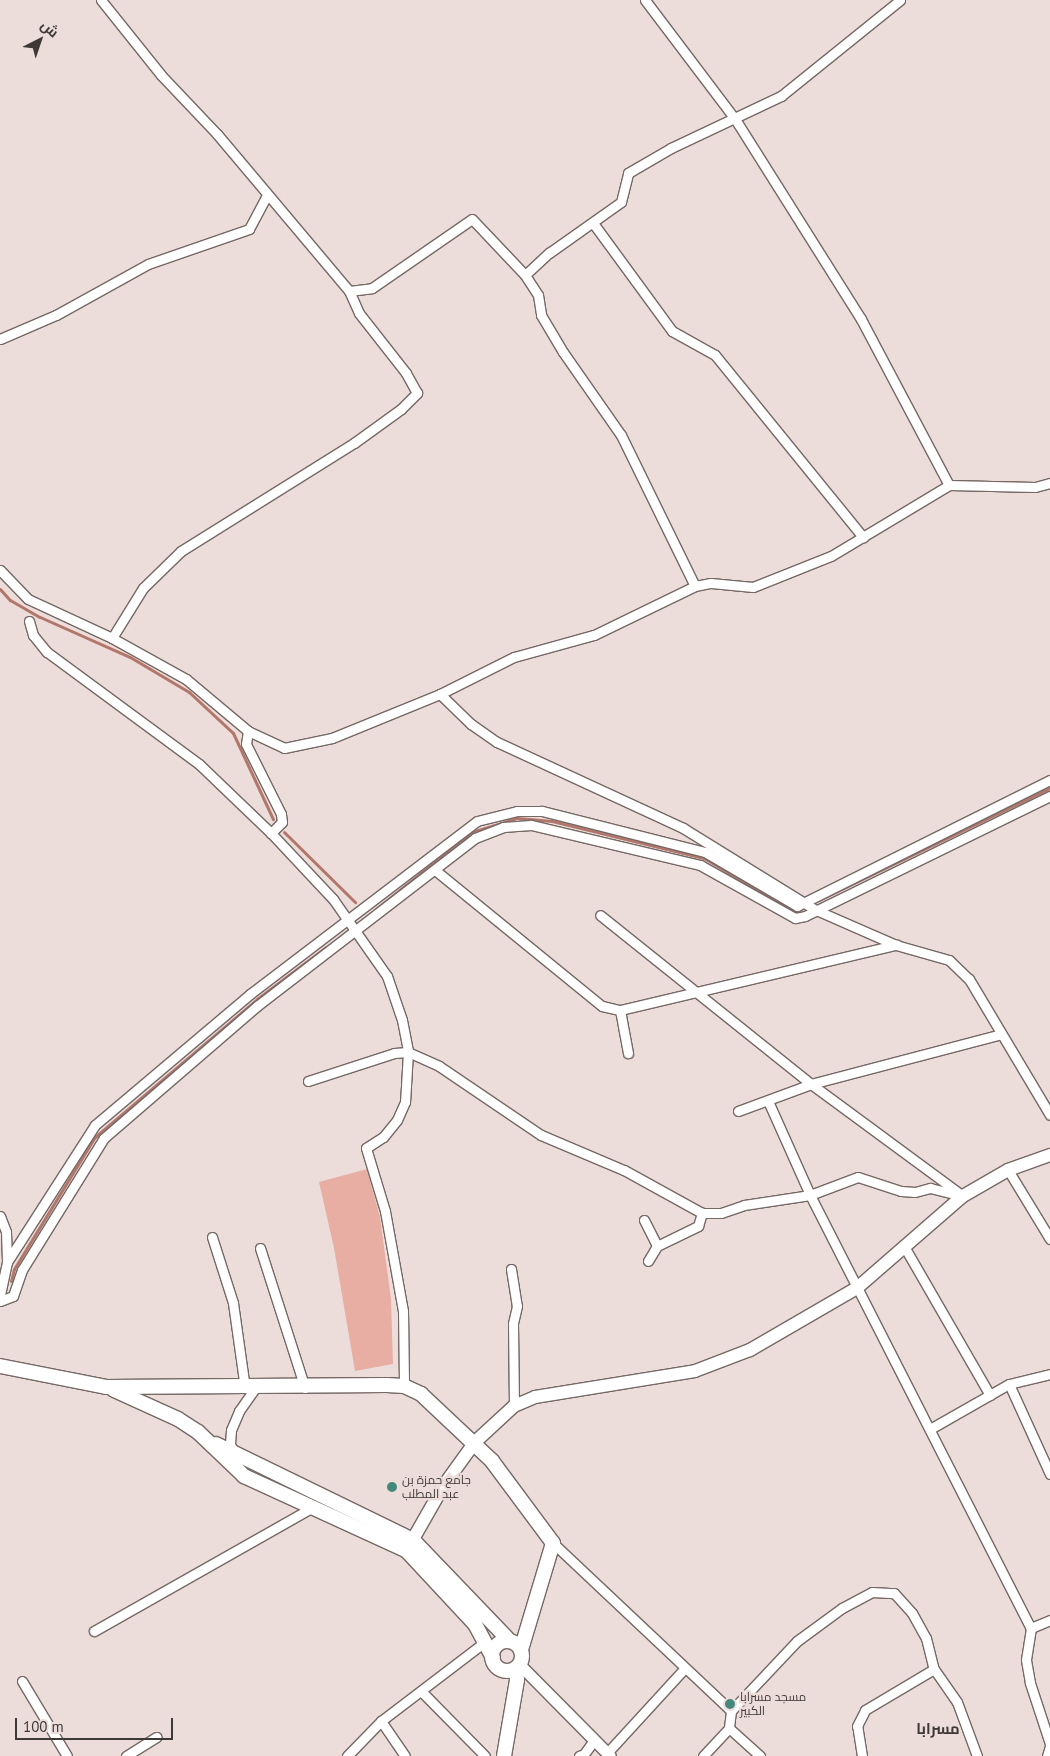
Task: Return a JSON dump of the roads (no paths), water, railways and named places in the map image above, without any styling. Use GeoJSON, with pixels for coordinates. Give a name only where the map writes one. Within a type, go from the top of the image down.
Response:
{"type":"FeatureCollection","features":[{"type":"Feature","properties":{"kind":"main road"},"geometry":{"type":"LineString","coordinates":[[410,1545],[444,1485],[475,1442],[514,1406],[535,1397],[695,1371],[750,1350],[857,1288],[963,1196],[1008,1170],[1050,1155]]}},
{"type":"Feature","properties":{"kind":"main road"},"geometry":{"type":"LineString","coordinates":[[0,1366],[106,1387],[155,1406],[204,1438],[410,1545],[515,1646]]}},
{"type":"Feature","properties":{"kind":"main road"},"geometry":{"type":"LineString","coordinates":[[106,1387],[305,1388],[404,1386],[421,1394],[475,1442],[553,1544],[515,1646],[518,1666],[517,1680],[504,1756]]}},
{"type":"Feature","properties":{"kind":"main road"},"geometry":{"type":"LineString","coordinates":[[204,1438],[244,1476],[410,1545],[475,1624],[486,1640],[492,1658],[501,1669],[518,1666]]}},
{"type":"Feature","properties":{"kind":"main road"},"geometry":{"type":"LineString","coordinates":[[492,1658],[497,1645],[515,1646]]}},
{"type":"Feature","properties":{"kind":"street"},"geometry":{"type":"LineString","coordinates":[[101,0],[161,75],[217,134],[349,291],[359,313],[406,373],[417,392],[401,409],[354,443],[181,551],[143,588],[112,638]]}},
{"type":"Feature","properties":{"kind":"street"},"geometry":{"type":"LineString","coordinates":[[645,0],[735,119],[861,319],[949,485]]}},
{"type":"Feature","properties":{"kind":"street"},"geometry":{"type":"LineString","coordinates":[[525,275],[549,253],[621,202],[628,174],[671,148],[781,96],[900,0]]}},
{"type":"Feature","properties":{"kind":"street"},"geometry":{"type":"LineString","coordinates":[[0,339],[56,315],[148,264],[249,229],[267,195]]}},
{"type":"Feature","properties":{"kind":"street"},"geometry":{"type":"LineString","coordinates":[[349,291],[372,288],[472,219],[525,275],[538,295],[541,314],[563,352],[621,434],[695,586]]}},
{"type":"Feature","properties":{"kind":"street"},"geometry":{"type":"LineString","coordinates":[[593,223],[672,331],[715,355],[863,537]]}},
{"type":"Feature","properties":{"kind":"street"},"geometry":{"type":"LineString","coordinates":[[0,570],[28,599],[112,638],[201,689],[248,731],[284,748],[332,738],[440,694],[514,657],[594,634],[695,586],[711,583],[753,587],[831,556],[949,485],[1035,487],[1050,482]]}},
{"type":"Feature","properties":{"kind":"street"},"geometry":{"type":"LineString","coordinates":[[30,621],[33,635],[47,652],[199,764],[271,833],[333,899],[387,976],[402,1020],[408,1052],[405,1102],[397,1120],[383,1137],[366,1148],[385,1211],[403,1311],[404,1386]]}},
{"type":"Feature","properties":{"kind":"street"},"geometry":{"type":"LineString","coordinates":[[440,694],[471,724],[497,742],[683,828],[816,910],[896,945],[949,960],[969,979],[1050,1115]]}},
{"type":"Feature","properties":{"kind":"street"},"geometry":{"type":"LineString","coordinates":[[248,731],[246,744],[281,814],[282,822],[271,833]]}},
{"type":"Feature","properties":{"kind":"street"},"geometry":{"type":"LineString","coordinates":[[7,1262],[95,1126],[250,994],[349,921],[463,830],[489,817],[529,810],[705,852],[790,904],[804,902],[1050,780]]}},
{"type":"Feature","properties":{"kind":"street"},"geometry":{"type":"LineString","coordinates":[[0,1302],[13,1296],[22,1270],[104,1138],[257,1006],[356,932],[475,838],[503,827],[531,825],[700,865],[787,915],[805,916],[1050,796]]}},
{"type":"Feature","properties":{"kind":"street"},"geometry":{"type":"LineString","coordinates":[[435,870],[602,1006],[620,1010],[700,994],[896,945]]}},
{"type":"Feature","properties":{"kind":"street"},"geometry":{"type":"LineString","coordinates":[[600,915],[811,1084],[963,1196]]}},
{"type":"Feature","properties":{"kind":"street"},"geometry":{"type":"LineString","coordinates":[[620,1010],[628,1052]]}},
{"type":"Feature","properties":{"kind":"street"},"geometry":{"type":"LineString","coordinates":[[738,1111],[811,1084],[1002,1034]]}},
{"type":"Feature","properties":{"kind":"street"},"geometry":{"type":"LineString","coordinates":[[308,1081],[394,1053],[408,1052],[439,1066],[541,1135],[624,1170],[702,1213],[721,1213],[744,1205],[810,1195],[858,1177],[901,1191],[915,1192],[930,1188],[963,1196]]}},
{"type":"Feature","properties":{"kind":"street"},"geometry":{"type":"LineString","coordinates":[[768,1101],[810,1195],[1031,1628],[1026,1660],[1050,1745],[1047,1756]]}},
{"type":"Feature","properties":{"kind":"street"},"geometry":{"type":"LineString","coordinates":[[1008,1170],[1050,1239]]}},
{"type":"Feature","properties":{"kind":"street"},"geometry":{"type":"LineString","coordinates":[[648,1261],[657,1246],[698,1226],[702,1213]]}},
{"type":"Feature","properties":{"kind":"street"},"geometry":{"type":"LineString","coordinates":[[0,1216],[6,1232],[7,1262],[0,1295]]}},
{"type":"Feature","properties":{"kind":"street"},"geometry":{"type":"LineString","coordinates":[[644,1220],[657,1246]]}},
{"type":"Feature","properties":{"kind":"street"},"geometry":{"type":"LineString","coordinates":[[212,1237],[234,1303],[250,1388],[231,1430],[230,1444],[235,1454]]}},
{"type":"Feature","properties":{"kind":"street"},"geometry":{"type":"LineString","coordinates":[[260,1248],[305,1388]]}},
{"type":"Feature","properties":{"kind":"street"},"geometry":{"type":"LineString","coordinates":[[905,1248],[990,1395]]}},
{"type":"Feature","properties":{"kind":"street"},"geometry":{"type":"LineString","coordinates":[[511,1269],[517,1306],[513,1324],[514,1406]]}},
{"type":"Feature","properties":{"kind":"street"},"geometry":{"type":"LineString","coordinates":[[930,1429],[1009,1384],[1050,1374]]}},
{"type":"Feature","properties":{"kind":"street"},"geometry":{"type":"LineString","coordinates":[[1009,1384],[1050,1474]]}},
{"type":"Feature","properties":{"kind":"street"},"geometry":{"type":"LineString","coordinates":[[94,1631],[313,1506]]}},
{"type":"Feature","properties":{"kind":"street"},"geometry":{"type":"LineString","coordinates":[[553,1544],[684,1669],[731,1711]]}},
{"type":"Feature","properties":{"kind":"street"},"geometry":{"type":"LineString","coordinates":[[703,1756],[729,1728],[731,1711],[797,1641],[842,1608],[872,1592],[894,1592],[912,1613],[926,1638],[934,1669],[957,1702],[977,1756]]}},
{"type":"Feature","properties":{"kind":"street"},"geometry":{"type":"LineString","coordinates":[[1031,1628],[1050,1620]]}},
{"type":"Feature","properties":{"kind":"street"},"geometry":{"type":"LineString","coordinates":[[347,1756],[381,1721],[486,1640]]}},
{"type":"Feature","properties":{"kind":"street"},"geometry":{"type":"LineString","coordinates":[[518,1666],[609,1755],[684,1669]]}},
{"type":"Feature","properties":{"kind":"street"},"geometry":{"type":"LineString","coordinates":[[862,1756],[857,1726],[866,1710],[934,1669]]}},
{"type":"Feature","properties":{"kind":"street"},"geometry":{"type":"LineString","coordinates":[[22,1681],[67,1756]]}},
{"type":"Feature","properties":{"kind":"street"},"geometry":{"type":"LineString","coordinates":[[420,1691],[485,1756]]}},
{"type":"Feature","properties":{"kind":"street"},"geometry":{"type":"LineString","coordinates":[[381,1721],[405,1756]]}},
{"type":"Feature","properties":{"kind":"street"},"geometry":{"type":"LineString","coordinates":[[729,1728],[760,1756]]}},
{"type":"Feature","properties":{"kind":"street"},"geometry":{"type":"LineString","coordinates":[[126,1756],[157,1737]]}},
{"type":"Feature","properties":{"kind":"street"},"geometry":{"type":"LineString","coordinates":[[579,1756],[584,1754],[594,1740]]}},
{"type":"Feature","properties":{"kind":"waterway"},"geometry":{"type":"LineString","coordinates":[[0,589],[10,600],[40,617],[130,657],[189,692],[233,733],[273,819]]}},
{"type":"Feature","properties":{"kind":"waterway"},"geometry":{"type":"LineString","coordinates":[[819,900],[1050,788]]}},
{"type":"Feature","properties":{"kind":"waterway"},"geometry":{"type":"LineString","coordinates":[[376,909],[472,832],[517,818],[552,821],[704,858],[791,910],[798,911]]}},
{"type":"Feature","properties":{"kind":"waterway"},"geometry":{"type":"LineString","coordinates":[[284,832],[355,902]]}},
{"type":"Feature","properties":{"kind":"waterway"},"geometry":{"type":"LineString","coordinates":[[11,1281],[14,1269],[95,1137],[257,999],[326,947]]}},
{"type":"Feature","properties":{"kind":"place","name":"جامع حمزة بن عبد المطلب"},"geometry":{"type":"Point","coordinates":[392,1487]}},
{"type":"Feature","properties":{"kind":"place","name":"مسجد مسرابا الكبير"},"geometry":{"type":"Point","coordinates":[730,1704]}},
{"type":"Feature","properties":{"kind":"district","name":"مسرابا"},"geometry":{"type":"Point","coordinates":[938,1729]}}]}
